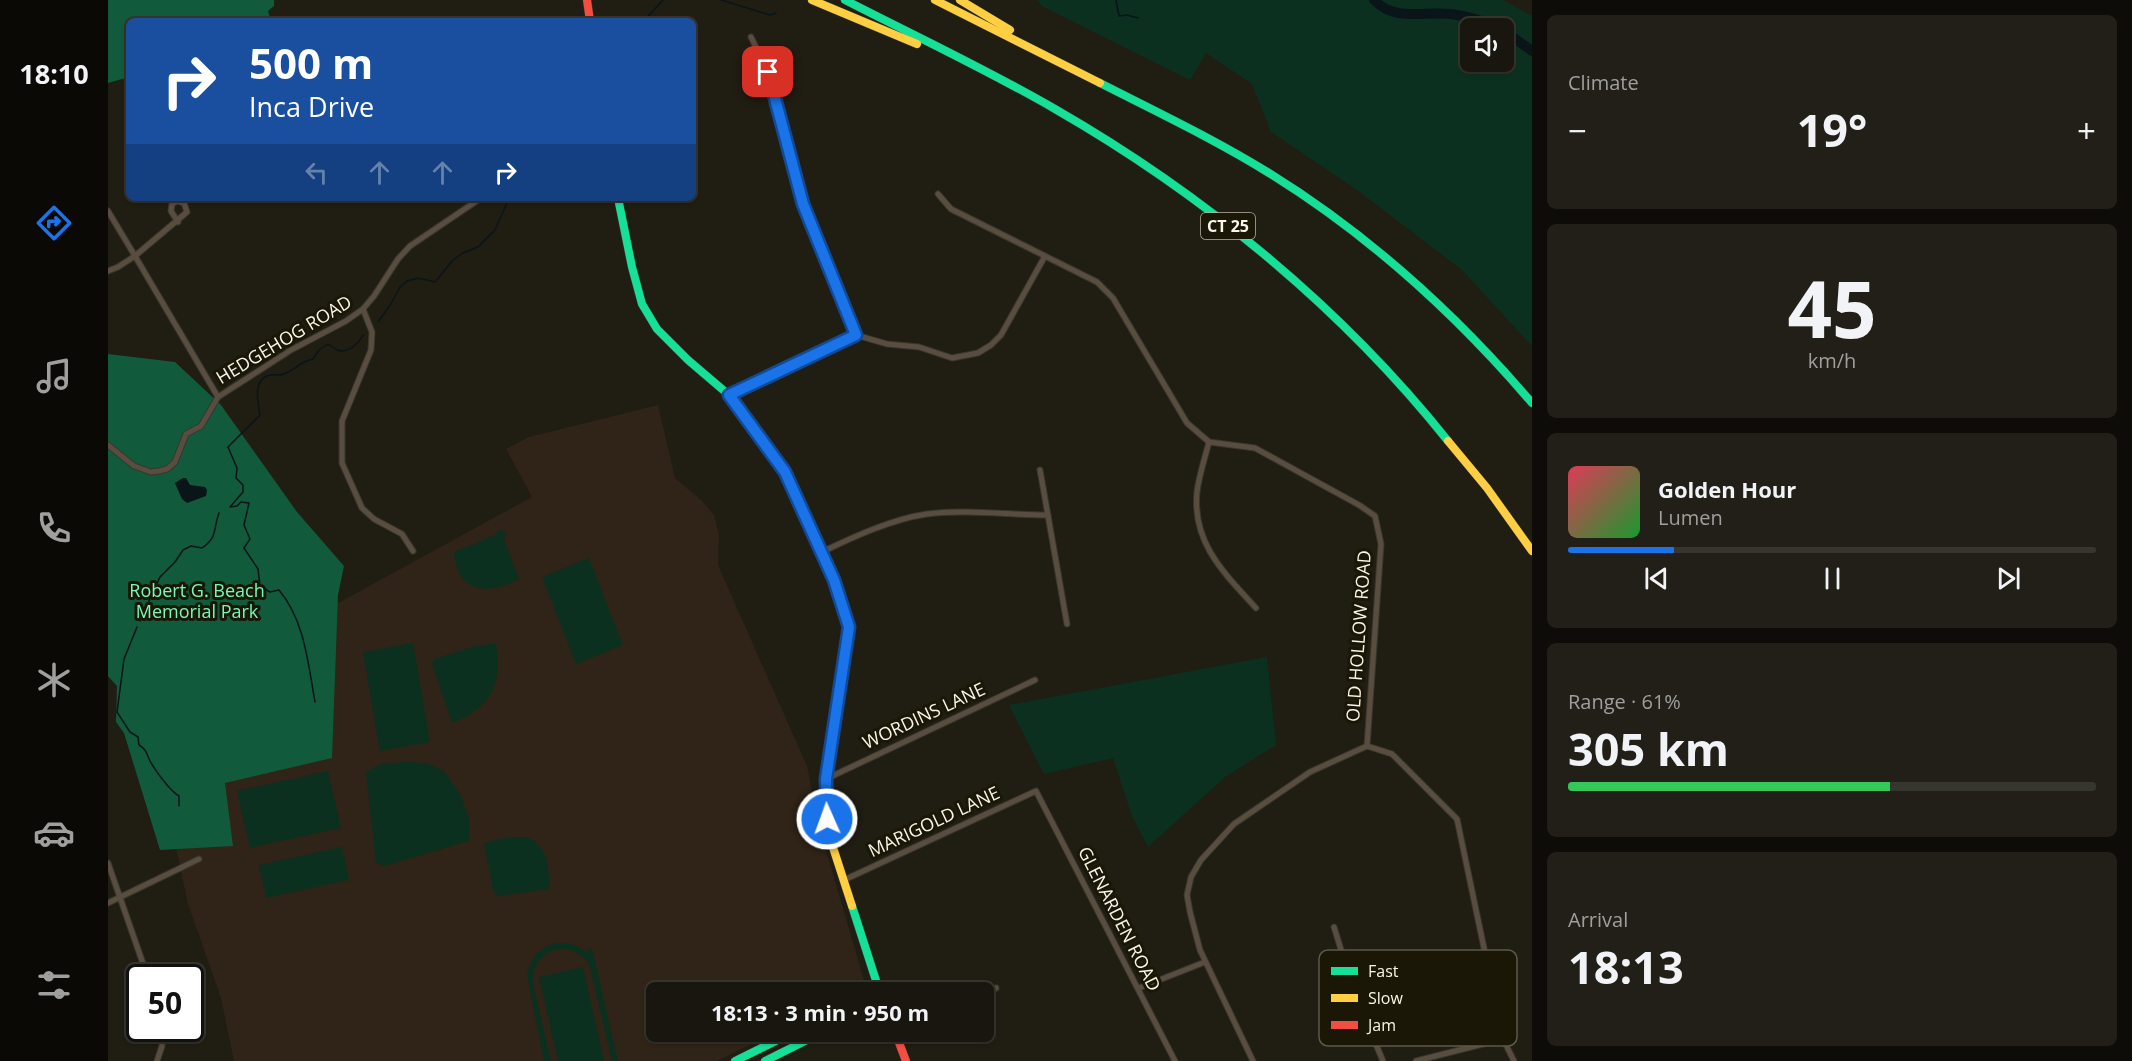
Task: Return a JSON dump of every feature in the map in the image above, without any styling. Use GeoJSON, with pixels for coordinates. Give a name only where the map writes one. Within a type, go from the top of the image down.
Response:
{"type":"FeatureCollection","features":[{"type":"Feature","properties":{"kind":"main road"},"geometry":{"type":"LineString","coordinates":[[587,0],[590,18]]}},
{"type":"Feature","properties":{"kind":"main road"},"geometry":{"type":"LineString","coordinates":[[812,0],[1005,81]]}},
{"type":"Feature","properties":{"kind":"main road","name":"CT 25"},"geometry":{"type":"LineString","coordinates":[[844,0],[1005,81],[1084,126],[1161,176],[1234,231],[1305,290],[1371,354],[1432,421],[1490,493],[1532,551]]}},
{"type":"Feature","properties":{"kind":"main road"},"geometry":{"type":"LineString","coordinates":[[935,0],[1233,152],[1290,186],[1381,253],[1440,304],[1480,344],[1532,403]]}},
{"type":"Feature","properties":{"kind":"main road"},"geometry":{"type":"LineString","coordinates":[[960,0],[1092,79]]}},
{"type":"Feature","properties":{"kind":"main road"},"geometry":{"type":"LineString","coordinates":[[619,201],[632,267],[645,309],[657,329],[688,360],[729,395],[785,472],[834,580],[849,627],[826,779],[828,832],[874,982]]}},
{"type":"Feature","properties":{"kind":"main road"},"geometry":{"type":"LineString","coordinates":[[735,1061],[774,1042]]}},
{"type":"Feature","properties":{"kind":"main road"},"geometry":{"type":"LineString","coordinates":[[765,1061],[803,1042]]}},
{"type":"Feature","properties":{"kind":"main road"},"geometry":{"type":"LineString","coordinates":[[901,1042],[906,1061]]}},
{"type":"Feature","properties":{"kind":"street"},"geometry":{"type":"LineString","coordinates":[[751,38],[768,72],[803,204],[856,335]]}},
{"type":"Feature","properties":{"kind":"street"},"geometry":{"type":"LineString","coordinates":[[938,194],[951,209],[1097,282],[1113,298],[1182,415],[1209,442],[1197,490],[1200,532],[1215,560],[1256,608]]}},
{"type":"Feature","properties":{"kind":"street","name":"HEDGEHOG ROAD"},"geometry":{"type":"LineString","coordinates":[[108,445],[142,470],[151,472],[164,469],[175,462],[186,434],[201,426],[218,398],[291,350],[334,328],[363,309],[398,259],[410,246],[477,201]]}},
{"type":"Feature","properties":{"kind":"street"},"geometry":{"type":"LineString","coordinates":[[108,211],[218,398]]}},
{"type":"Feature","properties":{"kind":"street"},"geometry":{"type":"LineString","coordinates":[[108,271],[135,256],[178,222]]}},
{"type":"Feature","properties":{"kind":"street"},"geometry":{"type":"LineString","coordinates":[[729,395],[856,335],[887,344],[919,347],[952,358],[978,353],[1001,335],[1045,256]]}},
{"type":"Feature","properties":{"kind":"street"},"geometry":{"type":"LineString","coordinates":[[363,309],[372,332],[371,350],[342,421],[342,463],[362,508],[374,519],[402,534],[413,551]]}},
{"type":"Feature","properties":{"kind":"street","name":"OLD HOLLOW ROAD"},"geometry":{"type":"LineString","coordinates":[[1209,442],[1255,448],[1375,516],[1380,544],[1367,746]]}},
{"type":"Feature","properties":{"kind":"street"},"geometry":{"type":"LineString","coordinates":[[1040,470],[1067,624]]}},
{"type":"Feature","properties":{"kind":"street"},"geometry":{"type":"LineString","coordinates":[[822,552],[867,532],[925,514],[1048,515]]}},
{"type":"Feature","properties":{"kind":"street","name":"WORDINS LANE"},"geometry":{"type":"LineString","coordinates":[[826,779],[1035,680]]}},
{"type":"Feature","properties":{"kind":"street"},"geometry":{"type":"LineString","coordinates":[[1253,1061],[1205,962],[1193,929],[1187,895],[1191,877],[1201,860],[1234,824],[1310,772],[1367,746],[1392,754],[1457,819],[1484,950]]}},
{"type":"Feature","properties":{"kind":"street","name":"MARIGOLD LANE"},"geometry":{"type":"LineString","coordinates":[[844,880],[1036,790]]}},
{"type":"Feature","properties":{"kind":"street","name":"GLENARDEN ROAD"},"geometry":{"type":"LineString","coordinates":[[1036,790],[1139,988],[1174,1061]]}},
{"type":"Feature","properties":{"kind":"street"},"geometry":{"type":"LineString","coordinates":[[108,903],[199,859]]}},
{"type":"Feature","properties":{"kind":"street"},"geometry":{"type":"LineString","coordinates":[[108,863],[143,964]]}},
{"type":"Feature","properties":{"kind":"street"},"geometry":{"type":"LineString","coordinates":[[1334,927],[1341,950]]}},
{"type":"Feature","properties":{"kind":"street"},"geometry":{"type":"LineString","coordinates":[[1139,988],[1205,962]]}},
{"type":"Feature","properties":{"kind":"street"},"geometry":{"type":"LineString","coordinates":[[157,1061],[162,1042]]}},
{"type":"Feature","properties":{"kind":"street"},"geometry":{"type":"LineString","coordinates":[[1377,1046],[1383,1061]]}},
{"type":"Feature","properties":{"kind":"street"},"geometry":{"type":"LineString","coordinates":[[1416,1061],[1475,1046]]}},
{"type":"Feature","properties":{"kind":"street"},"geometry":{"type":"LineString","coordinates":[[1506,1046],[1514,1061]]}},
{"type":"Feature","properties":{"kind":"shaded area"},"geometry":{"type":"Polygon","coordinates":[[[658,405],[675,478],[702,501],[714,515],[719,535],[718,565],[807,766],[820,830],[863,982],[646,982],[646,1042],[756,1042],[717,1061],[234,1061],[221,998],[188,904],[172,829],[298,625],[532,497],[506,449],[529,437],[658,405]]]}},
{"type":"Feature","properties":{"kind":"shaded area"},"geometry":{"type":"Polygon","coordinates":[[[186,478],[190,485],[205,487],[206,496],[187,503],[182,499],[175,483],[186,478]]]}},
{"type":"Feature","properties":{"kind":"green space"},"geometry":{"type":"Polygon","coordinates":[[[108,0],[274,0],[274,6],[268,11],[270,18],[126,18],[126,78],[108,83],[108,0]]]}},
{"type":"Feature","properties":{"kind":"green space"},"geometry":{"type":"Polygon","coordinates":[[[1037,0],[1503,0],[1532,16],[1532,346],[1462,270],[1357,190],[1271,132],[1252,84],[1206,53],[1190,80],[1042,6],[1037,0]]]}},
{"type":"Feature","properties":{"kind":"green space","name":"Robert G. Beach Memorial Park"},"geometry":{"type":"Polygon","coordinates":[[[108,354],[175,362],[221,405],[297,512],[344,566],[338,595],[332,758],[225,783],[233,846],[160,850],[124,733],[116,722],[117,686],[108,676],[108,354]]]}},
{"type":"Feature","properties":{"kind":"green space"},"geometry":{"type":"Polygon","coordinates":[[[500,529],[506,532],[504,539],[519,579],[496,588],[486,589],[468,583],[456,566],[454,552],[495,535],[500,529]]]}},
{"type":"Feature","properties":{"kind":"green space"},"geometry":{"type":"Polygon","coordinates":[[[589,558],[623,645],[576,664],[542,577],[589,558]]]}},
{"type":"Feature","properties":{"kind":"green space"},"geometry":{"type":"Polygon","coordinates":[[[413,643],[430,742],[380,751],[363,652],[413,643]]]}},
{"type":"Feature","properties":{"kind":"green space"},"geometry":{"type":"Polygon","coordinates":[[[496,643],[498,670],[491,692],[476,710],[452,723],[432,664],[435,659],[472,647],[496,643]]]}},
{"type":"Feature","properties":{"kind":"green space"},"geometry":{"type":"Polygon","coordinates":[[[1267,657],[1276,745],[1225,777],[1148,847],[1132,816],[1113,758],[1044,774],[1009,705],[1267,657]]]}},
{"type":"Feature","properties":{"kind":"green space"},"geometry":{"type":"Polygon","coordinates":[[[427,763],[444,771],[460,794],[469,819],[469,841],[384,866],[376,863],[366,772],[381,764],[427,763]]]}},
{"type":"Feature","properties":{"kind":"green space"},"geometry":{"type":"Polygon","coordinates":[[[328,771],[341,828],[250,848],[237,791],[328,771]]]}},
{"type":"Feature","properties":{"kind":"green space"},"geometry":{"type":"Polygon","coordinates":[[[504,838],[528,838],[540,847],[548,867],[549,889],[498,896],[493,890],[484,843],[504,838]]]}},
{"type":"Feature","properties":{"kind":"green space"},"geometry":{"type":"Polygon","coordinates":[[[342,847],[349,880],[266,898],[259,865],[342,847]]]}},
{"type":"Feature","properties":{"kind":"green space"},"geometry":{"type":"Polygon","coordinates":[[[555,943],[572,944],[587,952],[587,949],[592,948],[618,1061],[612,1061],[590,967],[583,957],[573,951],[563,949],[554,950],[545,955],[538,962],[534,972],[533,984],[551,1061],[544,1061],[527,975],[536,955],[555,943]]]}},
{"type":"Feature","properties":{"kind":"green space"},"geometry":{"type":"Polygon","coordinates":[[[583,967],[604,1061],[558,1061],[539,977],[583,967]]]}},
{"type":"Feature","properties":{"kind":"waterway"},"geometry":{"type":"LineString","coordinates":[[647,18],[663,0]]}},
{"type":"Feature","properties":{"kind":"waterway"},"geometry":{"type":"LineString","coordinates":[[721,0],[770,15],[776,13]]}},
{"type":"Feature","properties":{"kind":"waterway"},"geometry":{"type":"LineString","coordinates":[[1116,0],[1119,16],[1127,15],[1138,18]]}},
{"type":"Feature","properties":{"kind":"waterway"},"geometry":{"type":"LineString","coordinates":[[1374,0],[1382,7],[1400,13],[1441,13],[1472,18]]}},
{"type":"Feature","properties":{"kind":"waterway"},"geometry":{"type":"LineString","coordinates":[[1514,38],[1532,51]]}},
{"type":"Feature","properties":{"kind":"waterway"},"geometry":{"type":"LineString","coordinates":[[378,322],[400,287],[407,281],[418,278],[435,282],[453,260],[478,247],[495,230],[508,201]]}},
{"type":"Feature","properties":{"kind":"waterway"},"geometry":{"type":"LineString","coordinates":[[315,702],[304,643],[295,615],[279,590],[270,592],[260,586],[258,569],[244,548],[250,539],[244,525],[249,503],[241,502],[237,506],[230,507],[243,492],[243,485],[236,478],[237,468],[228,447],[260,415],[258,386],[264,377],[288,372],[313,359],[319,350],[328,344],[341,351],[349,349],[363,335]]}},
{"type":"Feature","properties":{"kind":"waterway"},"geometry":{"type":"LineString","coordinates":[[140,621],[160,577],[183,550],[191,546],[202,548],[211,540],[219,513]]}},
{"type":"Feature","properties":{"kind":"waterway"},"geometry":{"type":"LineString","coordinates":[[137,627],[124,659],[117,712],[130,732],[138,737],[139,745],[145,750],[159,775],[179,796],[179,806]]}},
{"type":"Feature","properties":{"kind":"traffic: fast"},"geometry":{"type":"LineString","coordinates":[[845,0],[977,66],[1055,109],[1110,142],[1216,216],[1316,299],[1406,392],[1448,441]]}},
{"type":"Feature","properties":{"kind":"traffic: fast"},"geometry":{"type":"LineString","coordinates":[[1100,83],[1185,126],[1269,173],[1342,223],[1442,307],[1532,403]]}},
{"type":"Feature","properties":{"kind":"traffic: fast"},"geometry":{"type":"LineString","coordinates":[[619,201],[642,304],[657,329],[688,360],[729,395],[785,472],[834,580],[849,627],[837,704]]}},
{"type":"Feature","properties":{"kind":"traffic: fast"},"geometry":{"type":"LineString","coordinates":[[852,906],[876,982]]}},
{"type":"Feature","properties":{"kind":"traffic: fast"},"geometry":{"type":"LineString","coordinates":[[735,1061],[774,1042]]}},
{"type":"Feature","properties":{"kind":"traffic: fast"},"geometry":{"type":"LineString","coordinates":[[765,1061],[803,1042]]}},
{"type":"Feature","properties":{"kind":"traffic: slow"},"geometry":{"type":"LineString","coordinates":[[812,0],[917,44]]}},
{"type":"Feature","properties":{"kind":"traffic: slow"},"geometry":{"type":"LineString","coordinates":[[935,0],[1100,83]]}},
{"type":"Feature","properties":{"kind":"traffic: slow"},"geometry":{"type":"LineString","coordinates":[[960,0],[1010,30]]}},
{"type":"Feature","properties":{"kind":"traffic: slow"},"geometry":{"type":"LineString","coordinates":[[1448,441],[1487,488],[1532,551]]}},
{"type":"Feature","properties":{"kind":"traffic: slow"},"geometry":{"type":"LineString","coordinates":[[837,704],[826,779],[828,832],[852,906]]}},
{"type":"Feature","properties":{"kind":"traffic: jam"},"geometry":{"type":"LineString","coordinates":[[587,0],[590,18]]}},
{"type":"Feature","properties":{"kind":"traffic: jam"},"geometry":{"type":"LineString","coordinates":[[899,1042],[906,1061]]}},
{"type":"Feature","properties":{"kind":"route"},"geometry":{"type":"LineString","coordinates":[[768,72],[803,204],[856,335],[729,395],[785,472],[834,580],[849,627],[826,779],[827,819]]}}]}
